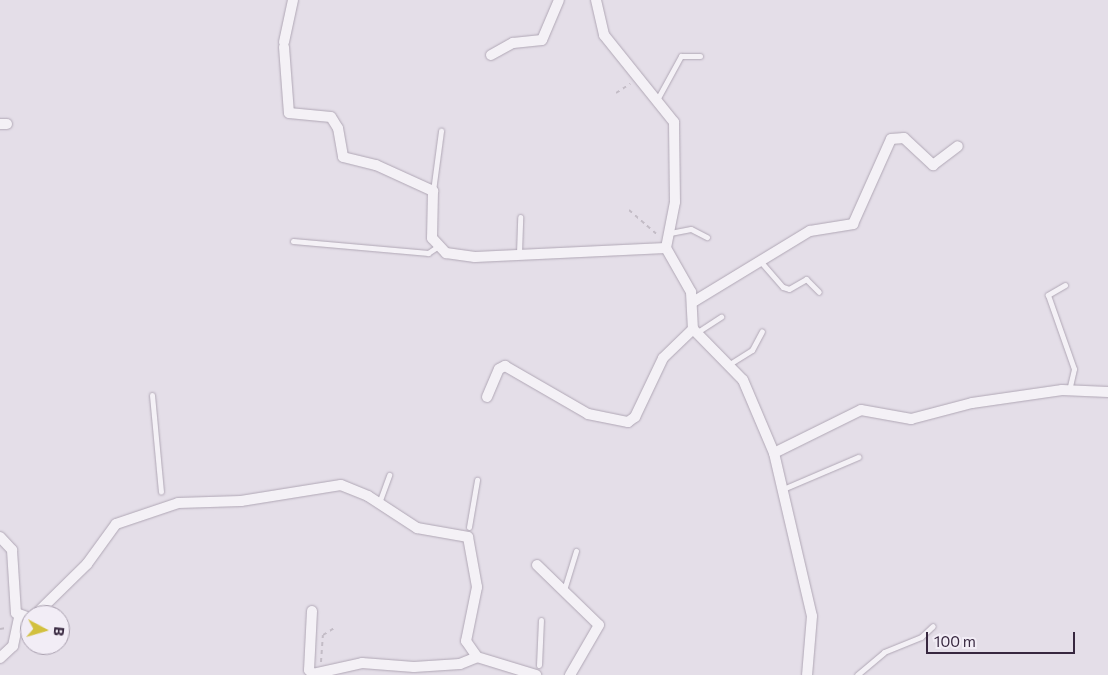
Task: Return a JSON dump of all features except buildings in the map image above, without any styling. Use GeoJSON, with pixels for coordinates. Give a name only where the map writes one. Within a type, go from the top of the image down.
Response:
{"type":"FeatureCollection","features":[{"type":"Feature","properties":{"kind":"street"},"geometry":{"type":"LineString","coordinates":[[293,0],[284,45],[289,113],[331,117],[338,128],[343,158],[376,165],[433,191],[430,230],[437,247],[465,257],[557,250],[610,254],[665,241]]}},
{"type":"Feature","properties":{"kind":"street"},"geometry":{"type":"LineString","coordinates":[[491,55],[513,42],[542,40],[559,0]]}},
{"type":"Feature","properties":{"kind":"street"},"geometry":{"type":"LineString","coordinates":[[596,0],[604,35],[669,111],[676,133],[675,202],[665,241],[694,302],[694,331],[728,365],[749,390],[774,453],[812,616],[807,675]]}},
{"type":"Feature","properties":{"kind":"street"},"geometry":{"type":"LineString","coordinates":[[694,302],[810,231],[853,224],[891,139],[904,138],[933,164],[958,146]]}},
{"type":"Feature","properties":{"kind":"street"},"geometry":{"type":"LineString","coordinates":[[488,397],[499,369],[505,366],[588,414],[628,422],[663,358],[694,331]]}},
{"type":"Feature","properties":{"kind":"street"},"geometry":{"type":"LineString","coordinates":[[774,453],[861,410],[922,418],[972,403],[1069,390],[1108,392]]}},
{"type":"Feature","properties":{"kind":"street"},"geometry":{"type":"LineString","coordinates":[[46,605],[87,564],[110,528],[162,503],[241,501],[329,485],[353,488],[417,528],[468,532],[477,586],[465,634],[477,657]]}},
{"type":"Feature","properties":{"kind":"street"},"geometry":{"type":"LineString","coordinates":[[0,537],[10,544],[12,597],[20,610]]}},
{"type":"Feature","properties":{"kind":"street"},"geometry":{"type":"LineString","coordinates":[[537,564],[599,626],[570,675]]}},
{"type":"Feature","properties":{"kind":"street"},"geometry":{"type":"LineString","coordinates":[[312,612],[309,670],[320,673],[362,663],[414,667],[460,664],[477,657],[538,671]]}},
{"type":"Feature","properties":{"kind":"street"},"geometry":{"type":"LineString","coordinates":[[0,658],[13,646],[20,630]]}},
{"type":"Feature","properties":{"kind":"lane"},"geometry":{"type":"LineString","coordinates":[[658,98],[681,56],[700,56]]}},
{"type":"Feature","properties":{"kind":"lane"},"geometry":{"type":"LineString","coordinates":[[433,191],[440,131]]}},
{"type":"Feature","properties":{"kind":"lane"},"geometry":{"type":"LineString","coordinates":[[519,253],[520,217]]}},
{"type":"Feature","properties":{"kind":"lane"},"geometry":{"type":"LineString","coordinates":[[665,241],[691,228],[707,237]]}},
{"type":"Feature","properties":{"kind":"lane"},"geometry":{"type":"LineString","coordinates":[[293,241],[428,253],[437,247]]}},
{"type":"Feature","properties":{"kind":"lane"},"geometry":{"type":"LineString","coordinates":[[761,262],[783,286],[789,289],[806,279],[819,292]]}},
{"type":"Feature","properties":{"kind":"lane"},"geometry":{"type":"LineString","coordinates":[[1065,285],[1048,295],[1074,369],[1069,390]]}},
{"type":"Feature","properties":{"kind":"lane"},"geometry":{"type":"LineString","coordinates":[[694,331],[721,317]]}},
{"type":"Feature","properties":{"kind":"lane"},"geometry":{"type":"LineString","coordinates":[[728,365],[752,350],[762,331]]}},
{"type":"Feature","properties":{"kind":"lane"},"geometry":{"type":"LineString","coordinates":[[152,396],[161,492]]}},
{"type":"Feature","properties":{"kind":"lane"},"geometry":{"type":"LineString","coordinates":[[783,489],[858,457]]}},
{"type":"Feature","properties":{"kind":"lane"},"geometry":{"type":"LineString","coordinates":[[378,503],[389,475]]}},
{"type":"Feature","properties":{"kind":"lane"},"geometry":{"type":"LineString","coordinates":[[468,532],[477,480]]}},
{"type":"Feature","properties":{"kind":"lane"},"geometry":{"type":"LineString","coordinates":[[564,590],[576,551]]}},
{"type":"Feature","properties":{"kind":"lane"},"geometry":{"type":"LineString","coordinates":[[538,671],[541,620]]}},
{"type":"Feature","properties":{"kind":"lane"},"geometry":{"type":"LineString","coordinates":[[857,675],[884,652],[921,637],[933,626]]}},
{"type":"Feature","properties":{"kind":"path"},"geometry":{"type":"LineString","coordinates":[[616,93],[640,78]]}},
{"type":"Feature","properties":{"kind":"path"},"geometry":{"type":"LineString","coordinates":[[629,210],[665,241]]}},
{"type":"Feature","properties":{"kind":"path"},"geometry":{"type":"LineString","coordinates":[[320,673],[323,635],[336,627]]}}]}
